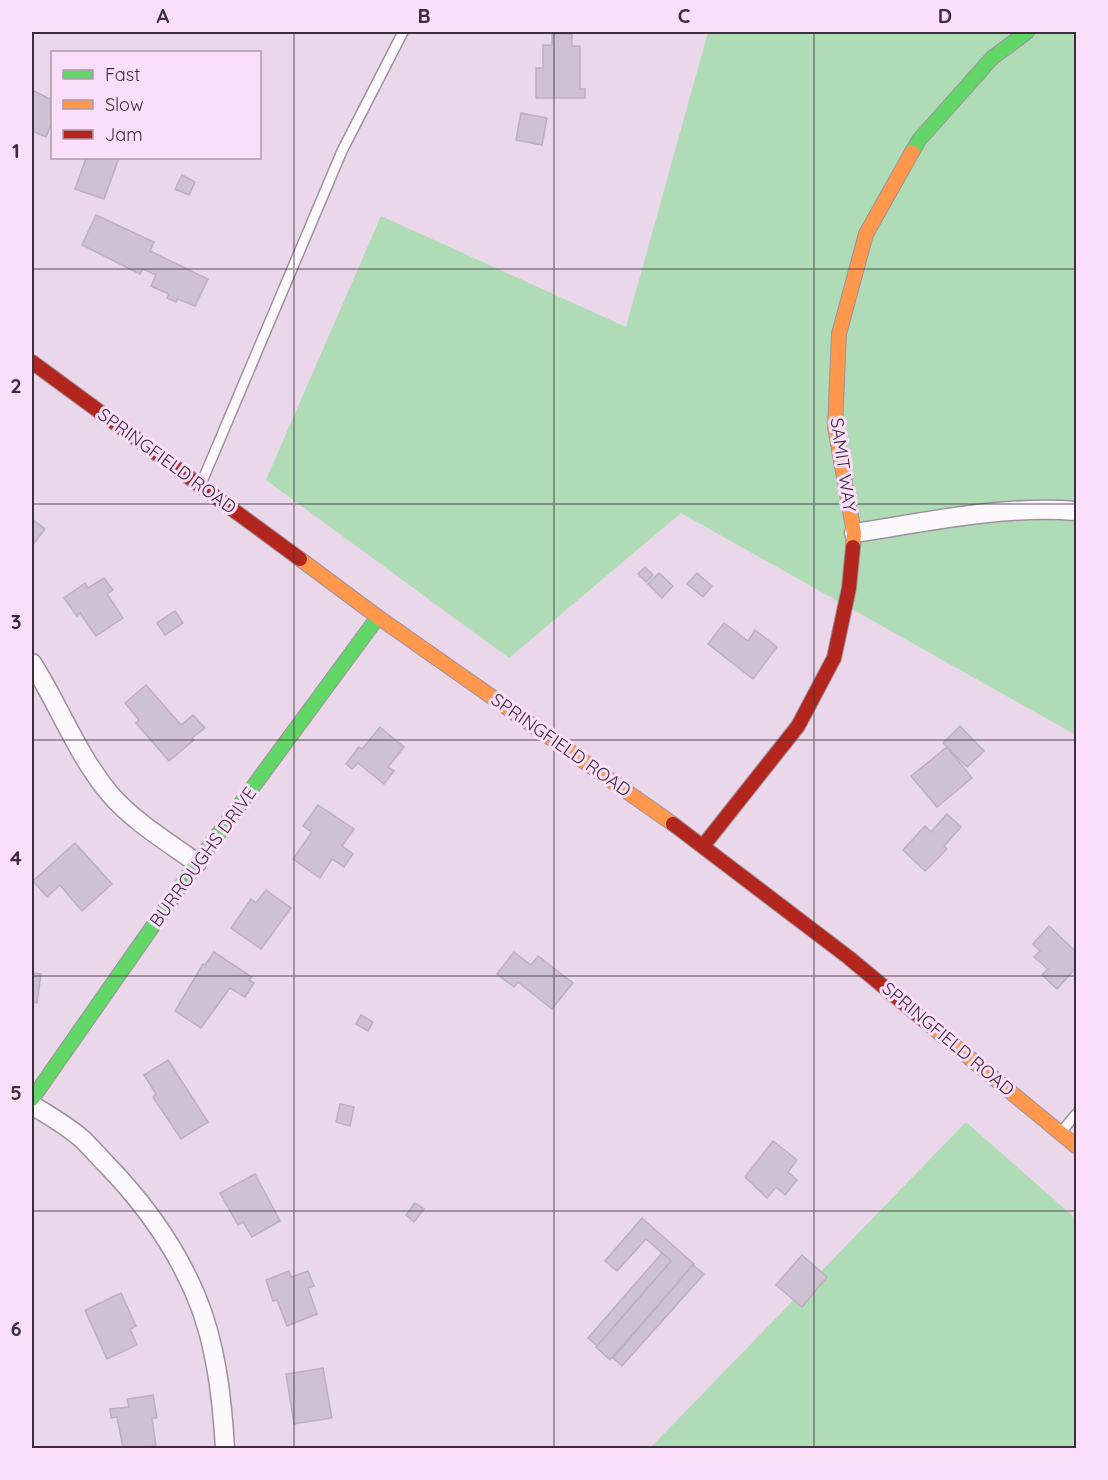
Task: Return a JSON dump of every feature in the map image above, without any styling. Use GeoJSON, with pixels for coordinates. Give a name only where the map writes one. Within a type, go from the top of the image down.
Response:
{"type":"FeatureCollection","features":[{"type":"Feature","properties":{"kind":"street","name":"SAMIT WAY"},"geometry":{"type":"LineString","coordinates":[[703,846],[798,726],[834,658],[849,588],[854,533],[835,427],[838,334],[866,234],[920,140],[992,58],[1027,32]]}},
{"type":"Feature","properties":{"kind":"street","name":"SPRINGFIELD ROAD"},"geometry":{"type":"LineString","coordinates":[[32,362],[378,616],[703,846],[848,957],[1077,1146]]}},
{"type":"Feature","properties":{"kind":"street"},"geometry":{"type":"LineString","coordinates":[[854,533],[960,517],[1046,508],[1077,511]]}},
{"type":"Feature","properties":{"kind":"street","name":"BURROUGHS DRIVE"},"geometry":{"type":"LineString","coordinates":[[32,1099],[197,863],[378,616]]}},
{"type":"Feature","properties":{"kind":"street"},"geometry":{"type":"LineString","coordinates":[[32,663],[81,751],[110,793],[130,813],[197,863]]}},
{"type":"Feature","properties":{"kind":"street"},"geometry":{"type":"LineString","coordinates":[[32,1105],[82,1139],[125,1184],[155,1220],[181,1264],[197,1297],[207,1328],[216,1370],[225,1449]]}},
{"type":"Feature","properties":{"kind":"lane"},"geometry":{"type":"LineString","coordinates":[[200,486],[342,151],[403,32]]}},
{"type":"Feature","properties":{"kind":"lane"},"geometry":{"type":"LineString","coordinates":[[1061,1133],[1077,1114]]}},
{"type":"Feature","properties":{"kind":"green space"},"geometry":{"type":"Polygon","coordinates":[[[708,32],[1076,32],[1076,735],[681,513],[509,658],[266,480],[381,216],[626,327],[708,32]]]}},
{"type":"Feature","properties":{"kind":"green space"},"geometry":{"type":"Polygon","coordinates":[[[966,1122],[1076,1219],[1076,1448],[650,1448],[966,1122]]]}},
{"type":"Feature","properties":{"kind":"building"},"geometry":{"type":"Polygon","coordinates":[[[552,34],[572,34],[572,46],[580,46],[580,89],[585,89],[585,98],[536,98],[536,68],[543,68],[543,45],[552,45],[552,34]]]}},
{"type":"Feature","properties":{"kind":"building"},"geometry":{"type":"Polygon","coordinates":[[[32,90],[51,100],[51,124],[46,137],[32,131],[32,90]]]}},
{"type":"Feature","properties":{"kind":"building"},"geometry":{"type":"Polygon","coordinates":[[[521,113],[547,118],[542,145],[516,140],[521,113]]]}},
{"type":"Feature","properties":{"kind":"building"},"geometry":{"type":"Polygon","coordinates":[[[86,159],[119,159],[104,199],[75,189],[86,159]]]}},
{"type":"Feature","properties":{"kind":"building"},"geometry":{"type":"Polygon","coordinates":[[[182,175],[195,182],[189,195],[175,189],[182,175]]]}},
{"type":"Feature","properties":{"kind":"building"},"geometry":{"type":"Polygon","coordinates":[[[96,215],[154,242],[150,251],[208,279],[195,306],[178,299],[176,302],[167,298],[169,294],[151,286],[156,275],[143,269],[140,274],[82,245],[96,215]]]}},
{"type":"Feature","properties":{"kind":"building"},"geometry":{"type":"Polygon","coordinates":[[[32,519],[45,529],[32,546],[32,519]]]}},
{"type":"Feature","properties":{"kind":"building"},"geometry":{"type":"Polygon","coordinates":[[[645,567],[653,575],[646,582],[638,574],[645,567]]]}},
{"type":"Feature","properties":{"kind":"building"},"geometry":{"type":"Polygon","coordinates":[[[659,573],[673,586],[662,598],[648,584],[659,573]]]}},
{"type":"Feature","properties":{"kind":"building"},"geometry":{"type":"Polygon","coordinates":[[[697,573],[712,586],[703,597],[687,584],[697,573]]]}},
{"type":"Feature","properties":{"kind":"building"},"geometry":{"type":"Polygon","coordinates":[[[104,578],[113,590],[107,594],[123,618],[96,636],[80,613],[77,616],[64,598],[85,583],[88,588],[104,578]]]}},
{"type":"Feature","properties":{"kind":"building"},"geometry":{"type":"Polygon","coordinates":[[[175,611],[183,623],[165,635],[157,623],[175,611]]]}},
{"type":"Feature","properties":{"kind":"building"},"geometry":{"type":"Polygon","coordinates":[[[724,623],[748,641],[755,630],[777,647],[753,679],[708,644],[724,623]]]}},
{"type":"Feature","properties":{"kind":"building"},"geometry":{"type":"Polygon","coordinates":[[[146,685],[181,725],[193,715],[205,728],[169,761],[136,723],[139,720],[125,703],[146,685]]]}},
{"type":"Feature","properties":{"kind":"building"},"geometry":{"type":"Polygon","coordinates":[[[960,726],[984,751],[967,767],[943,743],[960,726]]]}},
{"type":"Feature","properties":{"kind":"building"},"geometry":{"type":"Polygon","coordinates":[[[380,727],[404,747],[388,767],[394,771],[384,784],[358,763],[352,769],[346,764],[359,747],[362,749],[380,727]]]}},
{"type":"Feature","properties":{"kind":"building"},"geometry":{"type":"Polygon","coordinates":[[[947,747],[972,778],[937,807],[911,776],[947,747]]]}},
{"type":"Feature","properties":{"kind":"building"},"geometry":{"type":"Polygon","coordinates":[[[318,805],[354,829],[342,846],[353,854],[344,867],[332,859],[320,878],[293,859],[312,832],[303,826],[318,805]]]}},
{"type":"Feature","properties":{"kind":"building"},"geometry":{"type":"Polygon","coordinates":[[[947,814],[961,827],[944,846],[947,849],[925,871],[903,850],[925,826],[931,832],[947,814]]]}},
{"type":"Feature","properties":{"kind":"building"},"geometry":{"type":"Polygon","coordinates":[[[75,843],[112,884],[82,911],[60,885],[47,897],[33,881],[75,843]]]}},
{"type":"Feature","properties":{"kind":"building"},"geometry":{"type":"Polygon","coordinates":[[[266,890],[291,908],[261,949],[231,928],[251,899],[256,903],[266,890]]]}},
{"type":"Feature","properties":{"kind":"building"},"geometry":{"type":"Polygon","coordinates":[[[1049,926],[1074,950],[1076,947],[1076,968],[1057,989],[1042,975],[1048,969],[1034,957],[1040,951],[1033,944],[1049,926]]]}},
{"type":"Feature","properties":{"kind":"building"},"geometry":{"type":"Polygon","coordinates":[[[214,952],[252,977],[249,980],[254,983],[245,997],[230,988],[201,1028],[175,1011],[203,964],[205,965],[214,952]]]}},
{"type":"Feature","properties":{"kind":"building"},"geometry":{"type":"Polygon","coordinates":[[[514,952],[531,965],[538,956],[573,983],[552,1009],[518,982],[514,987],[497,974],[514,952]]]}},
{"type":"Feature","properties":{"kind":"building"},"geometry":{"type":"Polygon","coordinates":[[[32,973],[41,974],[37,1003],[32,1002],[32,973]]]}},
{"type":"Feature","properties":{"kind":"building"},"geometry":{"type":"Polygon","coordinates":[[[361,1015],[373,1022],[368,1031],[356,1024],[361,1015]]]}},
{"type":"Feature","properties":{"kind":"building"},"geometry":{"type":"Polygon","coordinates":[[[168,1060],[208,1122],[181,1139],[153,1097],[156,1094],[144,1075],[168,1060]]]}},
{"type":"Feature","properties":{"kind":"building"},"geometry":{"type":"Polygon","coordinates":[[[340,1104],[354,1107],[350,1126],[336,1122],[340,1104]]]}},
{"type":"Feature","properties":{"kind":"building"},"geometry":{"type":"Polygon","coordinates":[[[773,1141],[797,1160],[788,1172],[797,1180],[785,1195],[776,1187],[767,1198],[745,1177],[773,1141]]]}},
{"type":"Feature","properties":{"kind":"building"},"geometry":{"type":"Polygon","coordinates":[[[255,1174],[280,1221],[252,1237],[243,1222],[238,1225],[220,1193],[255,1174]]]}},
{"type":"Feature","properties":{"kind":"building"},"geometry":{"type":"Polygon","coordinates":[[[415,1203],[424,1209],[414,1222],[406,1215],[415,1203]]]}},
{"type":"Feature","properties":{"kind":"building"},"geometry":{"type":"Polygon","coordinates":[[[642,1218],[694,1264],[610,1360],[596,1347],[671,1261],[646,1239],[617,1271],[605,1261],[642,1218]]]}},
{"type":"Feature","properties":{"kind":"building"},"geometry":{"type":"Polygon","coordinates":[[[662,1253],[671,1261],[597,1346],[588,1338],[662,1253]]]}},
{"type":"Feature","properties":{"kind":"building"},"geometry":{"type":"Polygon","coordinates":[[[802,1255],[827,1277],[802,1307],[776,1285],[802,1255]]]}},
{"type":"Feature","properties":{"kind":"building"},"geometry":{"type":"Polygon","coordinates":[[[693,1265],[704,1274],[622,1366],[613,1358],[693,1265]]]}},
{"type":"Feature","properties":{"kind":"building"},"geometry":{"type":"Polygon","coordinates":[[[289,1271],[291,1277],[308,1271],[314,1286],[308,1288],[317,1314],[287,1326],[277,1300],[273,1301],[266,1280],[289,1271]]]}},
{"type":"Feature","properties":{"kind":"building"},"geometry":{"type":"Polygon","coordinates":[[[121,1293],[136,1326],[130,1329],[137,1345],[107,1359],[85,1310],[121,1293]]]}},
{"type":"Feature","properties":{"kind":"building"},"geometry":{"type":"Polygon","coordinates":[[[323,1368],[332,1418],[294,1424],[286,1374],[323,1368]]]}},
{"type":"Feature","properties":{"kind":"building"},"geometry":{"type":"Polygon","coordinates":[[[153,1395],[157,1418],[152,1418],[156,1446],[123,1448],[117,1417],[111,1418],[110,1409],[129,1407],[127,1399],[153,1395]]]}},
{"type":"Feature","properties":{"kind":"traffic: fast"},"geometry":{"type":"LineString","coordinates":[[912,152],[919,140],[992,58],[1027,32]]}},
{"type":"Feature","properties":{"kind":"traffic: fast"},"geometry":{"type":"LineString","coordinates":[[32,1099],[197,863],[378,617]]}},
{"type":"Feature","properties":{"kind":"traffic: slow"},"geometry":{"type":"LineString","coordinates":[[853,547],[854,533],[835,427],[839,334],[866,234],[912,152]]}},
{"type":"Feature","properties":{"kind":"traffic: slow"},"geometry":{"type":"LineString","coordinates":[[300,559],[378,617],[673,824]]}},
{"type":"Feature","properties":{"kind":"traffic: slow"},"geometry":{"type":"LineString","coordinates":[[931,1026],[1076,1146]]}},
{"type":"Feature","properties":{"kind":"traffic: jam"},"geometry":{"type":"LineString","coordinates":[[32,362],[300,559]]}},
{"type":"Feature","properties":{"kind":"traffic: jam"},"geometry":{"type":"LineString","coordinates":[[703,846],[798,726],[834,658],[849,588],[853,547]]}},
{"type":"Feature","properties":{"kind":"traffic: jam"},"geometry":{"type":"LineString","coordinates":[[673,824],[848,957],[931,1026]]}}]}
